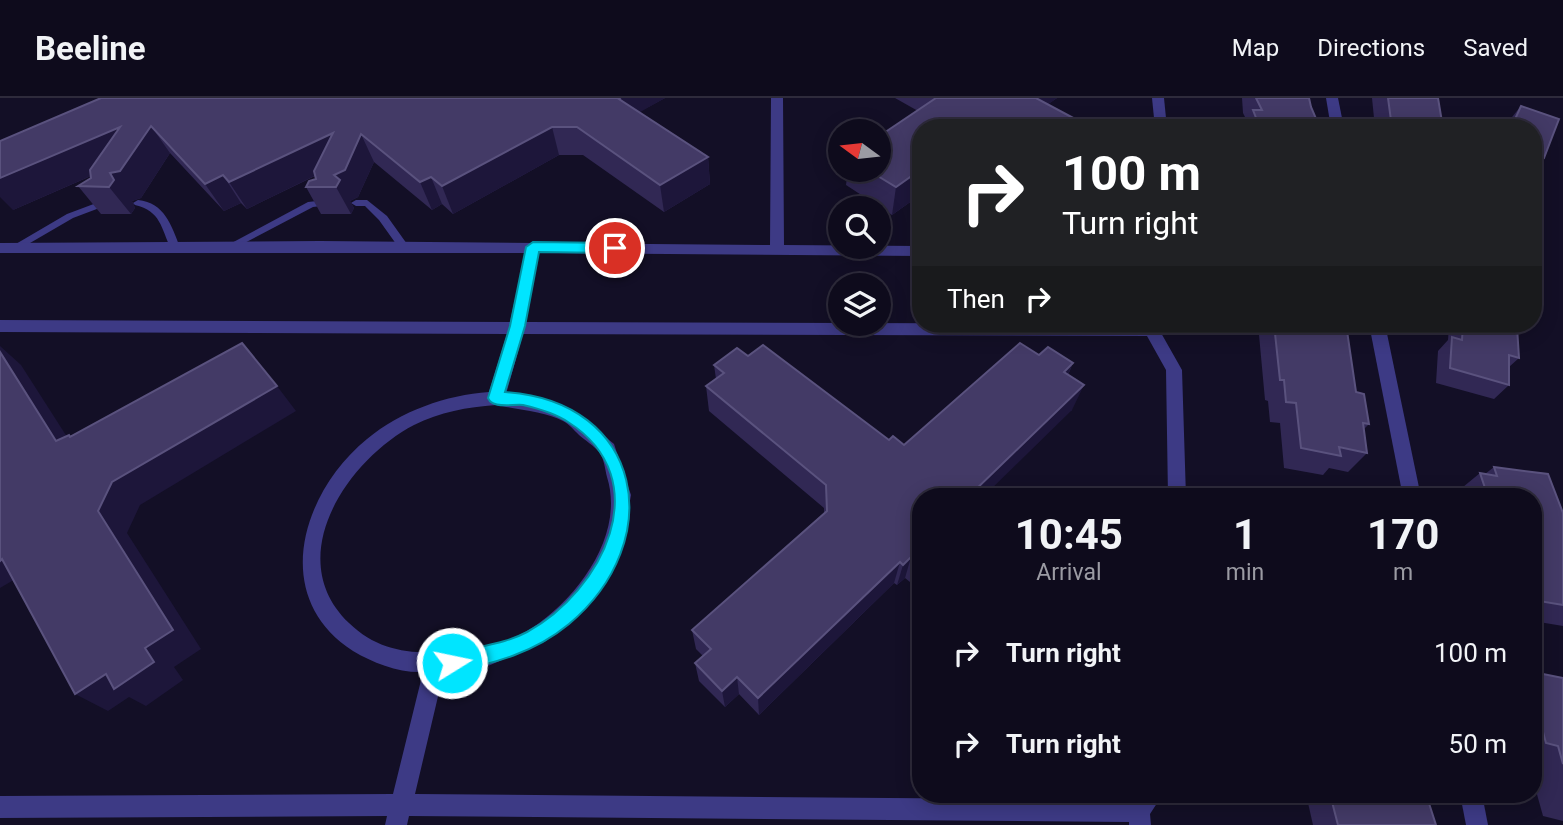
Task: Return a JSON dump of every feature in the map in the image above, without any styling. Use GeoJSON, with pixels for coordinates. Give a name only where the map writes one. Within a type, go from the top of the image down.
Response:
{"type":"FeatureCollection","features":[{"type":"Feature","properties":{"kind":"street"},"geometry":{"type":"LineString","coordinates":[[777,98],[778,250]]}},
{"type":"Feature","properties":{"kind":"street"},"geometry":{"type":"LineString","coordinates":[[1158,98],[1160,119]]}},
{"type":"Feature","properties":{"kind":"street"},"geometry":{"type":"LineString","coordinates":[[1332,98],[1336,119]]}},
{"type":"Feature","properties":{"kind":"street"},"geometry":{"type":"LineString","coordinates":[[7,248],[403,246],[912,251]]}},
{"type":"Feature","properties":{"kind":"street"},"geometry":{"type":"LineString","coordinates":[[496,398],[517,326],[533,247]]}},
{"type":"Feature","properties":{"kind":"street"},"geometry":{"type":"LineString","coordinates":[[0,326],[912,327]]}},
{"type":"Feature","properties":{"kind":"street"},"geometry":{"type":"LineString","coordinates":[[1152,333],[1174,370],[1177,488]]}},
{"type":"Feature","properties":{"kind":"street"},"geometry":{"type":"LineString","coordinates":[[1379,333],[1410,488]]}},
{"type":"Feature","properties":{"kind":"street"},"geometry":{"type":"LineString","coordinates":[[496,398],[523,399],[570,416],[590,430],[605,447],[617,468],[622,492],[622,517],[617,543],[604,570],[586,595],[562,618],[534,638],[502,652],[469,662],[435,665],[415,664],[379,654],[362,646],[336,625],[326,612],[314,583],[311,567],[313,535],[332,488],[354,461],[381,437],[428,411],[462,402],[496,398]]}},
{"type":"Feature","properties":{"kind":"street"},"geometry":{"type":"LineString","coordinates":[[398,815],[435,665]]}},
{"type":"Feature","properties":{"kind":"street"},"geometry":{"type":"LineString","coordinates":[[1473,803],[1477,825]]}},
{"type":"Feature","properties":{"kind":"street"},"geometry":{"type":"LineString","coordinates":[[0,807],[398,815],[1143,810]]}},
{"type":"Feature","properties":{"kind":"lane"},"geometry":{"type":"LineString","coordinates":[[7,248],[70,216],[108,202]]}},
{"type":"Feature","properties":{"kind":"lane"},"geometry":{"type":"LineString","coordinates":[[138,202],[147,202],[159,211],[174,247]]}},
{"type":"Feature","properties":{"kind":"lane"},"geometry":{"type":"LineString","coordinates":[[231,246],[311,204],[326,203]]}},
{"type":"Feature","properties":{"kind":"lane"},"geometry":{"type":"LineString","coordinates":[[356,203],[367,203],[383,218],[403,246]]}},
{"type":"Feature","properties":{"kind":"building"},"geometry":{"type":"Polygon","coordinates":[[[101,98],[620,98],[708,157],[660,185],[577,127],[552,127],[442,186],[431,177],[420,182],[361,134],[345,170],[334,175],[340,180],[336,187],[306,187],[309,181],[316,179],[314,171],[333,133],[229,182],[223,175],[205,184],[151,126],[120,171],[110,173],[114,180],[109,187],[78,186],[91,178],[90,170],[120,127],[0,178],[0,141],[101,98]]]}},
{"type":"Feature","properties":{"kind":"building"},"geometry":{"type":"Polygon","coordinates":[[[936,98],[1036,98],[1075,119],[912,119],[912,176],[896,187],[888,182],[891,182],[891,128],[936,98]]]}},
{"type":"Feature","properties":{"kind":"building"},"geometry":{"type":"Polygon","coordinates":[[[1256,98],[1309,98],[1316,119],[1256,119],[1253,110],[1262,110],[1256,98]]]}},
{"type":"Feature","properties":{"kind":"building"},"geometry":{"type":"Polygon","coordinates":[[[1388,98],[1438,98],[1442,119],[1391,119],[1388,98]]]}},
{"type":"Feature","properties":{"kind":"building"},"geometry":{"type":"Polygon","coordinates":[[[1521,106],[1559,119],[1544,158],[1542,119],[1515,119],[1521,106]]]}},
{"type":"Feature","properties":{"kind":"building"},"geometry":{"type":"Polygon","coordinates":[[[1275,333],[1347,333],[1356,392],[1364,394],[1369,424],[1363,423],[1367,453],[1339,447],[1341,456],[1301,448],[1296,403],[1286,402],[1284,380],[1280,380],[1275,333]]]}},
{"type":"Feature","properties":{"kind":"building"},"geometry":{"type":"Polygon","coordinates":[[[1462,333],[1517,333],[1519,358],[1509,355],[1509,385],[1450,368],[1452,337],[1462,340],[1462,333]]]}},
{"type":"Feature","properties":{"kind":"building"},"geometry":{"type":"Polygon","coordinates":[[[242,343],[277,386],[112,482],[98,511],[173,630],[145,648],[154,662],[114,689],[106,674],[75,694],[2,559],[0,561],[0,352],[56,441],[69,435],[70,437],[242,343]]]}},
{"type":"Feature","properties":{"kind":"building"},"geometry":{"type":"Polygon","coordinates":[[[1020,343],[1039,355],[1048,347],[1073,363],[1064,372],[1084,385],[977,488],[912,488],[912,558],[903,565],[900,562],[758,698],[737,677],[722,691],[695,663],[711,649],[692,630],[827,511],[826,485],[706,386],[724,373],[714,365],[737,348],[748,356],[763,345],[889,440],[893,436],[904,445],[1020,343]]]}},
{"type":"Feature","properties":{"kind":"building"},"geometry":{"type":"Polygon","coordinates":[[[1494,467],[1548,474],[1563,513],[1563,605],[1542,602],[1542,488],[1485,488],[1480,473],[1497,476],[1494,467]]]}},
{"type":"Feature","properties":{"kind":"building"},"geometry":{"type":"Polygon","coordinates":[[[1542,674],[1563,678],[1563,764],[1558,746],[1546,743],[1542,728],[1542,674]]]}},
{"type":"Feature","properties":{"kind":"building"},"geometry":{"type":"Polygon","coordinates":[[[1332,803],[1429,803],[1436,825],[1338,825],[1332,803]]]}},
{"type":"Feature","properties":{"kind":"route"},"geometry":{"type":"LineString","coordinates":[[452,663],[469,662],[502,652],[534,638],[562,618],[586,595],[604,570],[617,543],[622,517],[622,492],[617,468],[605,447],[590,430],[570,416],[548,406],[523,399],[496,398],[517,326],[533,247],[615,248]]}}]}
